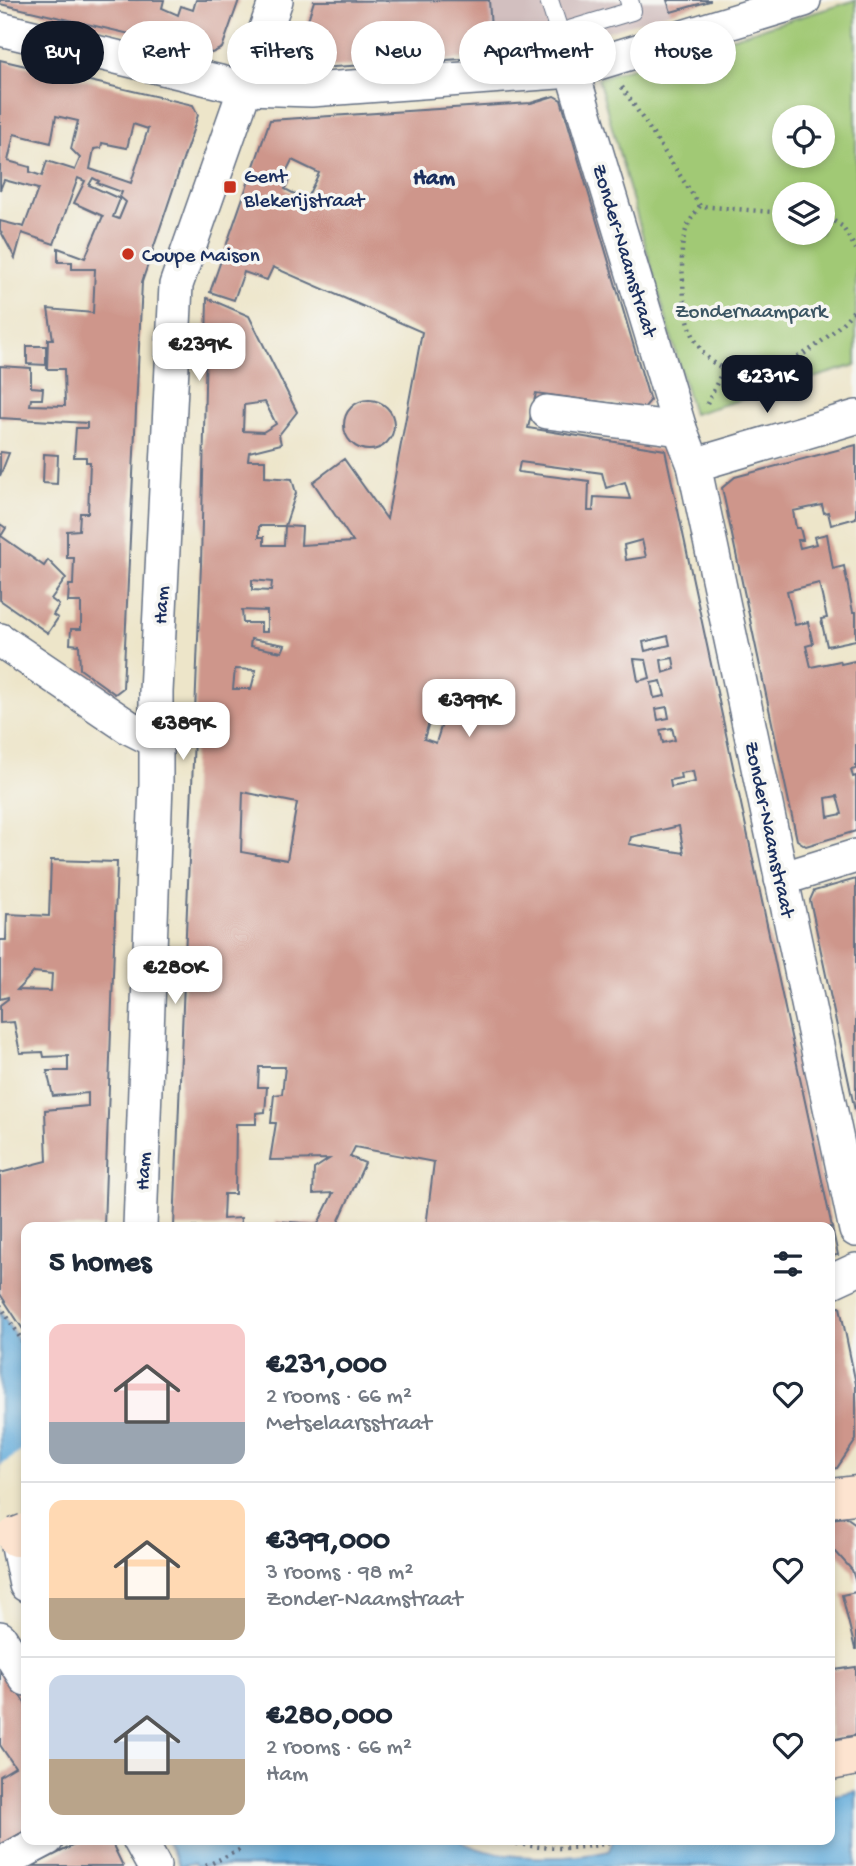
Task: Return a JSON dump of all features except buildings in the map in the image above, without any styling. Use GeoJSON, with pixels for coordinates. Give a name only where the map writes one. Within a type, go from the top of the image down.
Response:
{"type":"FeatureCollection","features":[{"type":"Feature","properties":{"kind":"street","name":"Ham"},"geometry":{"type":"LineString","coordinates":[[140,1222],[156,741],[176,285],[276,0]]}},
{"type":"Feature","properties":{"kind":"street"},"geometry":{"type":"LineString","coordinates":[[616,58],[804,0]]}},
{"type":"Feature","properties":{"kind":"street"},"geometry":{"type":"LineString","coordinates":[[0,29],[245,88],[311,90],[459,79]]}},
{"type":"Feature","properties":{"kind":"street","name":"Zonder-Naamstraat"},"geometry":{"type":"LineString","coordinates":[[576,84],[680,429],[694,466],[856,1230]]}},
{"type":"Feature","properties":{"kind":"street"},"geometry":{"type":"LineString","coordinates":[[547,412],[680,429]]}},
{"type":"Feature","properties":{"kind":"street"},"geometry":{"type":"LineString","coordinates":[[694,466],[856,417]]}},
{"type":"Feature","properties":{"kind":"street"},"geometry":{"type":"LineString","coordinates":[[0,640],[130,728],[156,741]]}},
{"type":"Feature","properties":{"kind":"street"},"geometry":{"type":"LineString","coordinates":[[781,879],[856,856]]}},
{"type":"Feature","properties":{"kind":"street"},"geometry":{"type":"LineString","coordinates":[[835,1280],[856,1270]]}},
{"type":"Feature","properties":{"kind":"street"},"geometry":{"type":"LineString","coordinates":[[835,1497],[856,1495]]}},
{"type":"Feature","properties":{"kind":"street"},"geometry":{"type":"LineString","coordinates":[[14,1533],[21,1563]]}},
{"type":"Feature","properties":{"kind":"street"},"geometry":{"type":"LineString","coordinates":[[0,1638],[21,1671]]}},
{"type":"Feature","properties":{"kind":"street"},"geometry":{"type":"LineString","coordinates":[[835,1760],[856,1756]]}},
{"type":"Feature","properties":{"kind":"street"},"geometry":{"type":"LineString","coordinates":[[8,1863],[37,1845]]}},
{"type":"Feature","properties":{"kind":"street"},"geometry":{"type":"LineString","coordinates":[[142,1845],[154,1866]]}},
{"type":"Feature","properties":{"kind":"lane"},"geometry":{"type":"LineString","coordinates":[[549,0],[555,21]]}},
{"type":"Feature","properties":{"kind":"lane"},"geometry":{"type":"LineString","coordinates":[[599,21],[632,11],[629,0]]}},
{"type":"Feature","properties":{"kind":"path"},"geometry":{"type":"LineString","coordinates":[[616,82],[621,85],[700,206]]}},
{"type":"Feature","properties":{"kind":"path"},"geometry":{"type":"LineString","coordinates":[[700,206],[772,212]]}},
{"type":"Feature","properties":{"kind":"path"},"geometry":{"type":"LineString","coordinates":[[700,206],[682,234],[683,302],[687,327],[713,365],[723,370],[749,372],[792,362],[828,338],[856,308]]}},
{"type":"Feature","properties":{"kind":"path"},"geometry":{"type":"LineString","coordinates":[[835,222],[842,226],[856,249]]}},
{"type":"Feature","properties":{"kind":"path"},"geometry":{"type":"LineString","coordinates":[[0,1305],[21,1339]]}},
{"type":"Feature","properties":{"kind":"path"},"geometry":{"type":"LineString","coordinates":[[519,1845],[535,1849],[581,1849],[600,1845]]}},
{"type":"Feature","properties":{"kind":"path"},"geometry":{"type":"LineString","coordinates":[[206,1866],[241,1849]]}},
{"type":"Feature","properties":{"kind":"shaded area"},"geometry":{"type":"Polygon","coordinates":[[[314,0],[712,0],[642,21],[630,21],[630,25],[616,29],[616,21],[459,21],[459,59],[445,60],[445,21],[351,21],[351,66],[337,67],[337,21],[307,21],[314,0]]]}},
{"type":"Feature","properties":{"kind":"green space","name":"Zondernaampark"},"geometry":{"type":"Polygon","coordinates":[[[856,0],[856,365],[693,414],[600,84],[616,84],[616,73],[630,68],[630,84],[736,84],[736,36],[856,0]]]}},
{"type":"Feature","properties":{"kind":"water"},"geometry":{"type":"Polygon","coordinates":[[[0,1311],[21,1345],[21,1536],[0,1505],[0,1311]]]}},
{"type":"Feature","properties":{"kind":"water"},"geometry":{"type":"Polygon","coordinates":[[[856,1791],[856,1866],[196,1866],[194,1863],[180,1866],[169,1845],[470,1845],[510,1855],[553,1857],[609,1851],[611,1845],[835,1845],[835,1795],[856,1791]]]}},
{"type":"Feature","properties":{"kind":"pier"},"geometry":{"type":"Polygon","coordinates":[[[21,1451],[21,1541],[0,1512],[0,1466],[21,1451]]]}},
{"type":"Feature","properties":{"kind":"place","name":"Gent Blekerijstraat"},"geometry":{"type":"Point","coordinates":[230,187]}},
{"type":"Feature","properties":{"kind":"place","name":"Coupe Maison"},"geometry":{"type":"Point","coordinates":[128,254]}},
{"type":"Feature","properties":{"kind":"district","name":"Ham"},"geometry":{"type":"Point","coordinates":[434,176]}}]}
